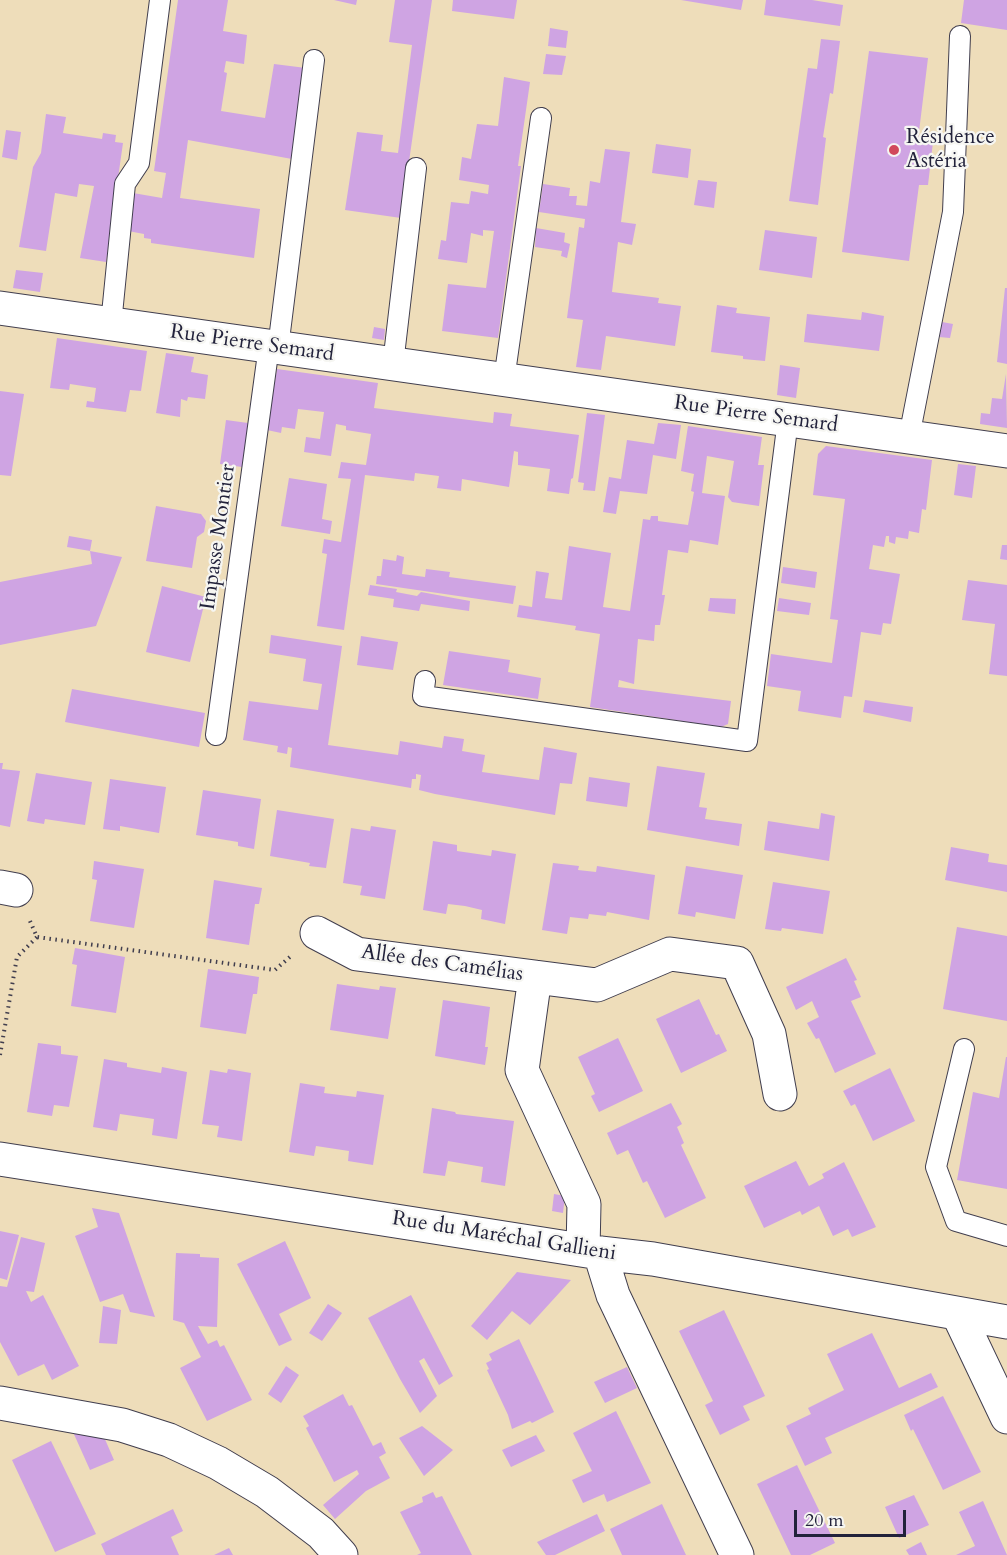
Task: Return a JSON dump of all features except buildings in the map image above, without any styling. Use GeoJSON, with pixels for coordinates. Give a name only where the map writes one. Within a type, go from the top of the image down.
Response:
{"type":"FeatureCollection","features":[{"type":"Feature","properties":{"kind":"street","name":"Rue Pierre Semard"},"geometry":{"type":"LineString","coordinates":[[0,308],[1007,451]]}},
{"type":"Feature","properties":{"kind":"street","name":"Allée des Camélias"},"geometry":{"type":"LineString","coordinates":[[317,933],[357,954],[597,985],[670,954],[737,963],[769,1034],[780,1094]]}},
{"type":"Feature","properties":{"kind":"street","name":"Allée des Camélias"},"geometry":{"type":"LineString","coordinates":[[535,977],[522,1070],[584,1204],[591,1252],[737,1555]]}},
{"type":"Feature","properties":{"kind":"street","name":"Rue du Maréchal Gallieni"},"geometry":{"type":"LineString","coordinates":[[0,1160],[591,1252],[653,1259],[1007,1322]]}},
{"type":"Feature","properties":{"kind":"street"},"geometry":{"type":"LineString","coordinates":[[958,1314],[1007,1417]]}},
{"type":"Feature","properties":{"kind":"street"},"geometry":{"type":"LineString","coordinates":[[0,1403],[122,1425],[169,1440],[218,1463],[267,1492],[321,1533],[341,1555]]}},
{"type":"Feature","properties":{"kind":"lane"},"geometry":{"type":"LineString","coordinates":[[111,324],[125,184],[139,163],[160,0]]}},
{"type":"Feature","properties":{"kind":"lane"},"geometry":{"type":"LineString","coordinates":[[909,437],[953,212],[960,36]]}},
{"type":"Feature","properties":{"kind":"lane","name":"Impasse Montier"},"geometry":{"type":"LineString","coordinates":[[216,735],[314,60]]}},
{"type":"Feature","properties":{"kind":"lane"},"geometry":{"type":"LineString","coordinates":[[504,380],[542,118]]}},
{"type":"Feature","properties":{"kind":"lane"},"geometry":{"type":"LineString","coordinates":[[393,364],[416,168]]}},
{"type":"Feature","properties":{"kind":"lane"},"geometry":{"type":"LineString","coordinates":[[425,681],[423,696],[747,741],[788,420]]}},
{"type":"Feature","properties":{"kind":"lane"},"geometry":{"type":"LineString","coordinates":[[964,1049],[936,1167],[956,1221],[1007,1236]]}},
{"type":"Feature","properties":{"kind":"path"},"geometry":{"type":"LineString","coordinates":[[8,888],[37,937]]}},
{"type":"Feature","properties":{"kind":"path"},"geometry":{"type":"LineString","coordinates":[[37,937],[275,970],[317,933]]}},
{"type":"Feature","properties":{"kind":"path"},"geometry":{"type":"LineString","coordinates":[[0,1055],[17,957],[37,937]]}},
{"type":"Feature","properties":{"kind":"place","name":"Résidence Astéria"},"geometry":{"type":"Point","coordinates":[894,150]}}]}
